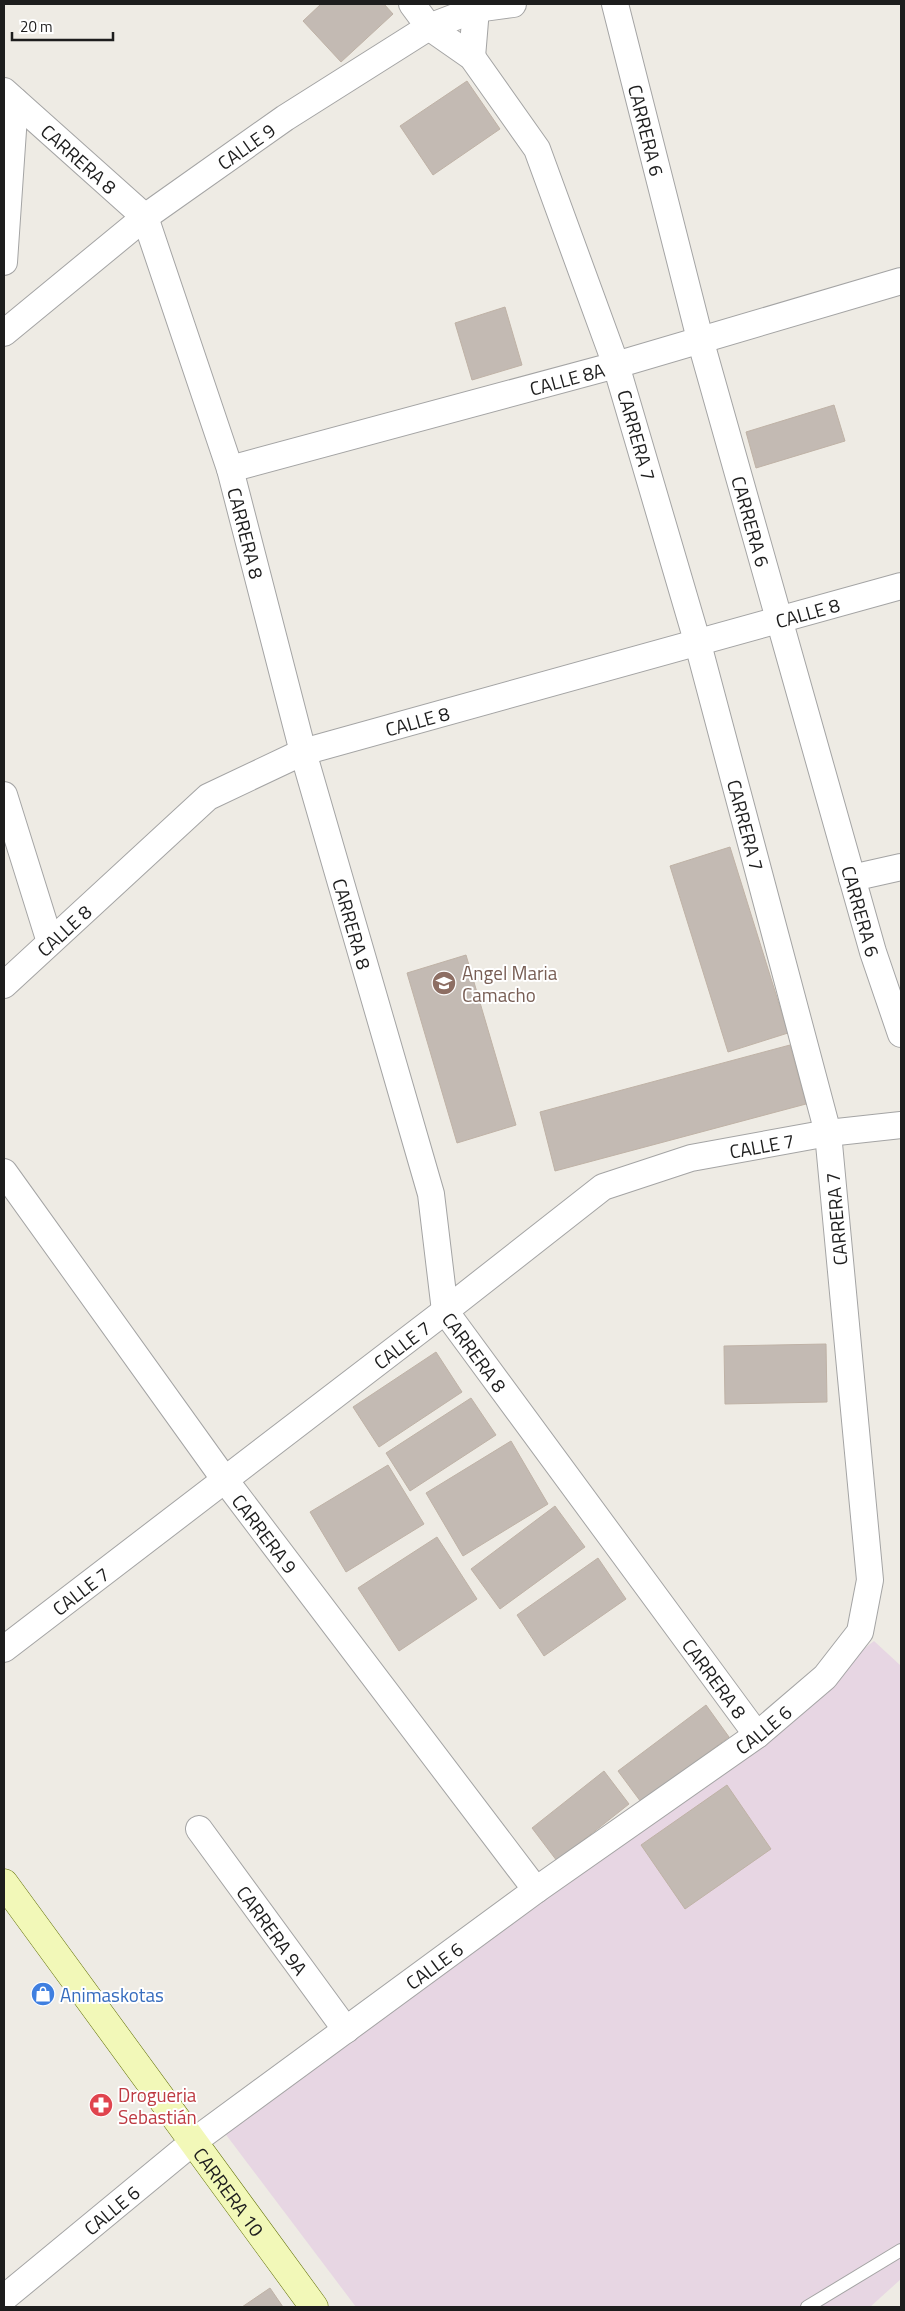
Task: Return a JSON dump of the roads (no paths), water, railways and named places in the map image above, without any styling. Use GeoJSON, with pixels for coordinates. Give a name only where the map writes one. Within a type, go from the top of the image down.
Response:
{"type":"FeatureCollection","features":[{"type":"Feature","properties":{"kind":"main road","name":"CARRERA 10"},"geometry":{"type":"LineString","coordinates":[[4,1883],[314,2307]]}},
{"type":"Feature","properties":{"kind":"street","name":"CARRERA 7"},"geometry":{"type":"LineString","coordinates":[[412,4],[429,27],[472,58],[537,150],[616,365],[698,644],[828,1133],[870,1580],[860,1632]]}},
{"type":"Feature","properties":{"kind":"street","name":"CALLE 9"},"geometry":{"type":"LineString","coordinates":[[4,333],[145,217],[285,118],[429,27],[474,6],[513,4]]}},
{"type":"Feature","properties":{"kind":"street","name":"CARRERA 6"},"geometry":{"type":"LineString","coordinates":[[615,4],[700,339],[781,620],[873,952],[901,1034]]}},
{"type":"Feature","properties":{"kind":"street"},"geometry":{"type":"LineString","coordinates":[[472,58],[474,6]]}},
{"type":"Feature","properties":{"kind":"street"},"geometry":{"type":"LineString","coordinates":[[4,262],[9,96]]}},
{"type":"Feature","properties":{"kind":"street","name":"CARRERA 8"},"geometry":{"type":"LineString","coordinates":[[9,96],[145,217],[230,469],[303,752],[431,1194],[445,1311],[757,1735]]}},
{"type":"Feature","properties":{"kind":"street","name":"CALLE 8A"},"geometry":{"type":"LineString","coordinates":[[230,469],[616,365],[901,281]]}},
{"type":"Feature","properties":{"kind":"street","name":"CALLE 8"},"geometry":{"type":"LineString","coordinates":[[4,985],[208,797],[303,752],[698,644],[901,586]]}},
{"type":"Feature","properties":{"kind":"street"},"geometry":{"type":"LineString","coordinates":[[4,794],[50,942]]}},
{"type":"Feature","properties":{"kind":"street"},"geometry":{"type":"LineString","coordinates":[[852,878],[901,867]]}},
{"type":"Feature","properties":{"kind":"street","name":"CALLE 7"},"geometry":{"type":"LineString","coordinates":[[4,1649],[445,1311],[603,1187],[691,1158],[828,1133],[901,1125]]}},
{"type":"Feature","properties":{"kind":"street","name":"CARRERA 9"},"geometry":{"type":"LineString","coordinates":[[4,1172],[225,1480],[536,1890]]}},
{"type":"Feature","properties":{"kind":"street","name":"CALLE 6"},"geometry":{"type":"LineString","coordinates":[[4,2298],[193,2142],[536,1890],[757,1735],[825,1677],[860,1632]]}},
{"type":"Feature","properties":{"kind":"street","name":"CARRERA 9A"},"geometry":{"type":"LineString","coordinates":[[199,1829],[346,2030]]}},
{"type":"Feature","properties":{"kind":"lane"},"geometry":{"type":"LineString","coordinates":[[807,2307],[901,2250]]}},
{"type":"Feature","properties":{"kind":"place","name":"Angel Maria Camacho"},"geometry":{"type":"Point","coordinates":[444,983]}},
{"type":"Feature","properties":{"kind":"place","name":"Animaskotas"},"geometry":{"type":"Point","coordinates":[43,1994]}},
{"type":"Feature","properties":{"kind":"place","name":"Drogueria Sebastián"},"geometry":{"type":"Point","coordinates":[101,2105]}}]}
